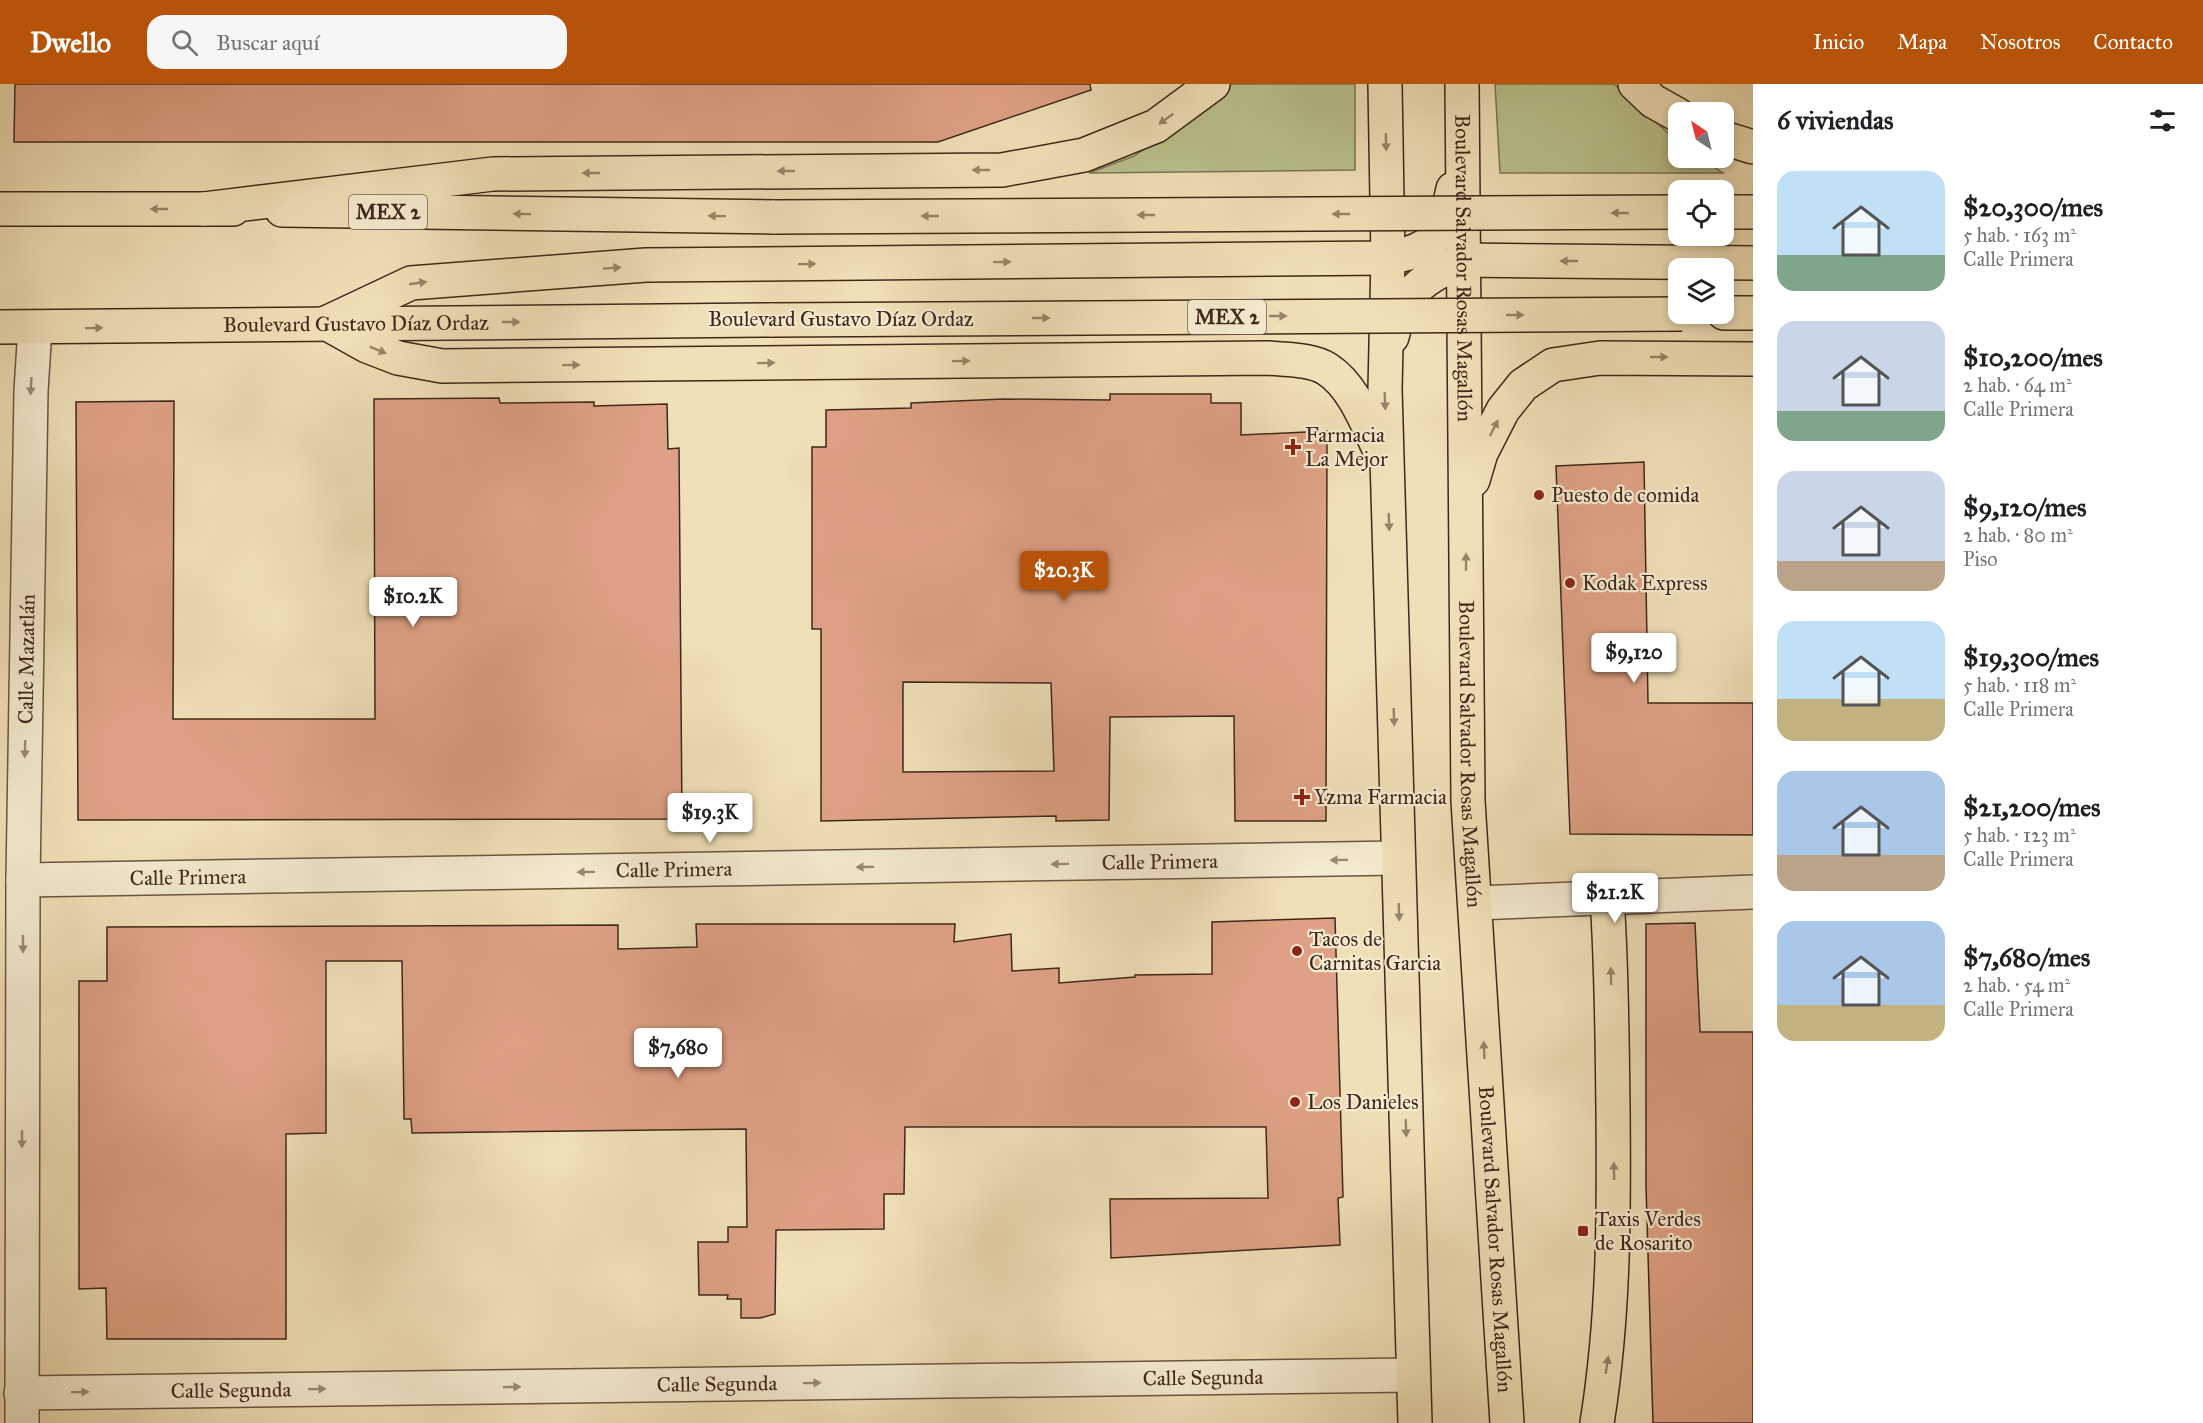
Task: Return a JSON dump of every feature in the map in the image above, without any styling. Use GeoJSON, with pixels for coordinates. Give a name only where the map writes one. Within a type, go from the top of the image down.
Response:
{"type":"FeatureCollection","features":[{"type":"Feature","properties":{"kind":"main road"},"geometry":{"type":"LineString","coordinates":[[204,209],[494,174],[1002,170],[1084,155],[1156,126],[1213,84]]}},
{"type":"Feature","properties":{"kind":"main road"},"geometry":{"type":"LineString","coordinates":[[1385,84],[1388,258],[1385,367],[1387,464],[1415,1423]]}},
{"type":"Feature","properties":{"kind":"main road","name":"Boulevard Salvador Rosas Magallón"},"geometry":{"type":"LineString","coordinates":[[1462,84],[1468,801],[1507,1423]]}},
{"type":"Feature","properties":{"kind":"main road"},"geometry":{"type":"LineString","coordinates":[[1635,84],[1653,101],[1668,109]]}},
{"type":"Feature","properties":{"kind":"main road"},"geometry":{"type":"LineString","coordinates":[[1734,141],[1753,147]]}},
{"type":"Feature","properties":{"kind":"main road"},"geometry":{"type":"LineString","coordinates":[[326,323],[411,283],[645,265],[1388,258],[1410,254],[1431,243],[1446,224],[1462,152]]}},
{"type":"Feature","properties":{"kind":"main road","name":"MEX 2"},"geometry":{"type":"LineString","coordinates":[[0,209],[204,209],[775,217],[1668,212]]}},
{"type":"Feature","properties":{"kind":"main road"},"geometry":{"type":"LineString","coordinates":[[1734,212],[1753,212]]}},
{"type":"Feature","properties":{"kind":"main road"},"geometry":{"type":"LineString","coordinates":[[1385,367],[1396,322],[1409,297],[1425,278],[1463,260],[1753,263]]}},
{"type":"Feature","properties":{"kind":"main road"},"geometry":{"type":"LineString","coordinates":[[1734,313],[1753,313]]}},
{"type":"Feature","properties":{"kind":"main road","name":"Boulevard Gustavo Díaz Ordaz"},"geometry":{"type":"LineString","coordinates":[[0,327],[1668,314]]}},
{"type":"Feature","properties":{"kind":"main road"},"geometry":{"type":"LineString","coordinates":[[326,323],[367,346],[398,358],[442,366],[1268,358],[1303,362],[1326,368],[1341,381],[1387,464]]}},
{"type":"Feature","properties":{"kind":"main road"},"geometry":{"type":"LineString","coordinates":[[1466,502],[1481,453],[1503,410],[1523,385],[1553,366],[1600,357],[1753,358]]}},
{"type":"Feature","properties":{"kind":"main road"},"geometry":{"type":"LineString","coordinates":[[1598,1423],[1608,1355],[1615,1223],[1611,959],[1607,899]]}},
{"type":"Feature","properties":{"kind":"street","name":"Calle Mazatlán"},"geometry":{"type":"LineString","coordinates":[[22,1408],[23,880],[31,391],[35,328]]}},
{"type":"Feature","properties":{"kind":"street","name":"Calle Primera"},"geometry":{"type":"LineString","coordinates":[[23,880],[1398,858]]}},
{"type":"Feature","properties":{"kind":"street"},"geometry":{"type":"LineString","coordinates":[[1476,903],[1753,892]]}},
{"type":"Feature","properties":{"kind":"street","name":"Calle Segunda"},"geometry":{"type":"LineString","coordinates":[[22,1408],[1413,1375]]}},
{"type":"Feature","properties":{"kind":"green space"},"geometry":{"type":"Polygon","coordinates":[[[1232,84],[1355,84],[1355,170],[1089,173],[1134,156],[1205,107],[1232,84]]]}},
{"type":"Feature","properties":{"kind":"green space"},"geometry":{"type":"Polygon","coordinates":[[[1495,84],[1614,84],[1668,133],[1668,168],[1716,168],[1723,173],[1500,173],[1495,84]]]}},
{"type":"Feature","properties":{"kind":"building"},"geometry":{"type":"Polygon","coordinates":[[[15,84],[1090,84],[1091,90],[938,142],[14,142],[15,84]]]}},
{"type":"Feature","properties":{"kind":"building"},"geometry":{"type":"Polygon","coordinates":[[[1110,394],[1211,394],[1211,403],[1241,403],[1241,435],[1327,431],[1326,821],[1235,821],[1234,716],[1110,717],[1109,820],[1056,821],[1056,816],[821,821],[821,629],[812,629],[812,447],[826,447],[826,410],[911,408],[911,403],[1003,399],[1110,400],[1110,394]],[[903,682],[903,772],[1054,771],[1051,683],[903,682]]]}},
{"type":"Feature","properties":{"kind":"building"},"geometry":{"type":"Polygon","coordinates":[[[499,398],[500,403],[594,402],[594,406],[667,404],[668,449],[679,448],[682,819],[78,820],[76,402],[174,401],[173,719],[375,719],[374,399],[499,398]]]}},
{"type":"Feature","properties":{"kind":"building"},"geometry":{"type":"Polygon","coordinates":[[[1644,462],[1648,703],[1753,703],[1753,835],[1570,834],[1556,466],[1644,462]]]}},
{"type":"Feature","properties":{"kind":"building"},"geometry":{"type":"Polygon","coordinates":[[[1335,918],[1343,1197],[1338,1198],[1340,1245],[1111,1258],[1110,1199],[1268,1198],[1266,1127],[905,1127],[904,1194],[884,1194],[884,1229],[776,1230],[775,1314],[760,1318],[741,1318],[741,1299],[727,1299],[728,1295],[699,1295],[698,1242],[728,1242],[728,1227],[747,1227],[746,1129],[412,1133],[411,1119],[404,1119],[402,961],[326,961],[326,1133],[286,1134],[286,1339],[107,1339],[106,1288],[79,1289],[79,981],[107,981],[107,927],[618,925],[618,949],[697,947],[696,924],[955,924],[954,942],[1011,934],[1012,971],[1059,968],[1059,983],[1135,977],[1135,975],[1212,974],[1212,922],[1335,918]]]}},
{"type":"Feature","properties":{"kind":"building"},"geometry":{"type":"Polygon","coordinates":[[[1695,923],[1700,1032],[1753,1032],[1753,1423],[1653,1423],[1646,1186],[1646,924],[1695,923]]]}},
{"type":"Feature","properties":{"kind":"place","name":"Farmacia La Mejor"},"geometry":{"type":"Point","coordinates":[1293,447]}},
{"type":"Feature","properties":{"kind":"place","name":"Puesto de comida"},"geometry":{"type":"Point","coordinates":[1539,495]}},
{"type":"Feature","properties":{"kind":"place","name":"Kodak Express"},"geometry":{"type":"Point","coordinates":[1570,583]}},
{"type":"Feature","properties":{"kind":"place","name":"Yzma Farmacia"},"geometry":{"type":"Point","coordinates":[1302,797]}},
{"type":"Feature","properties":{"kind":"place","name":"Tacos de Carnitas Garcia"},"geometry":{"type":"Point","coordinates":[1297,951]}},
{"type":"Feature","properties":{"kind":"place","name":"Los Danieles"},"geometry":{"type":"Point","coordinates":[1295,1102]}},
{"type":"Feature","properties":{"kind":"place","name":"Taxis Verdes de Rosarito"},"geometry":{"type":"Point","coordinates":[1583,1231]}}]}
